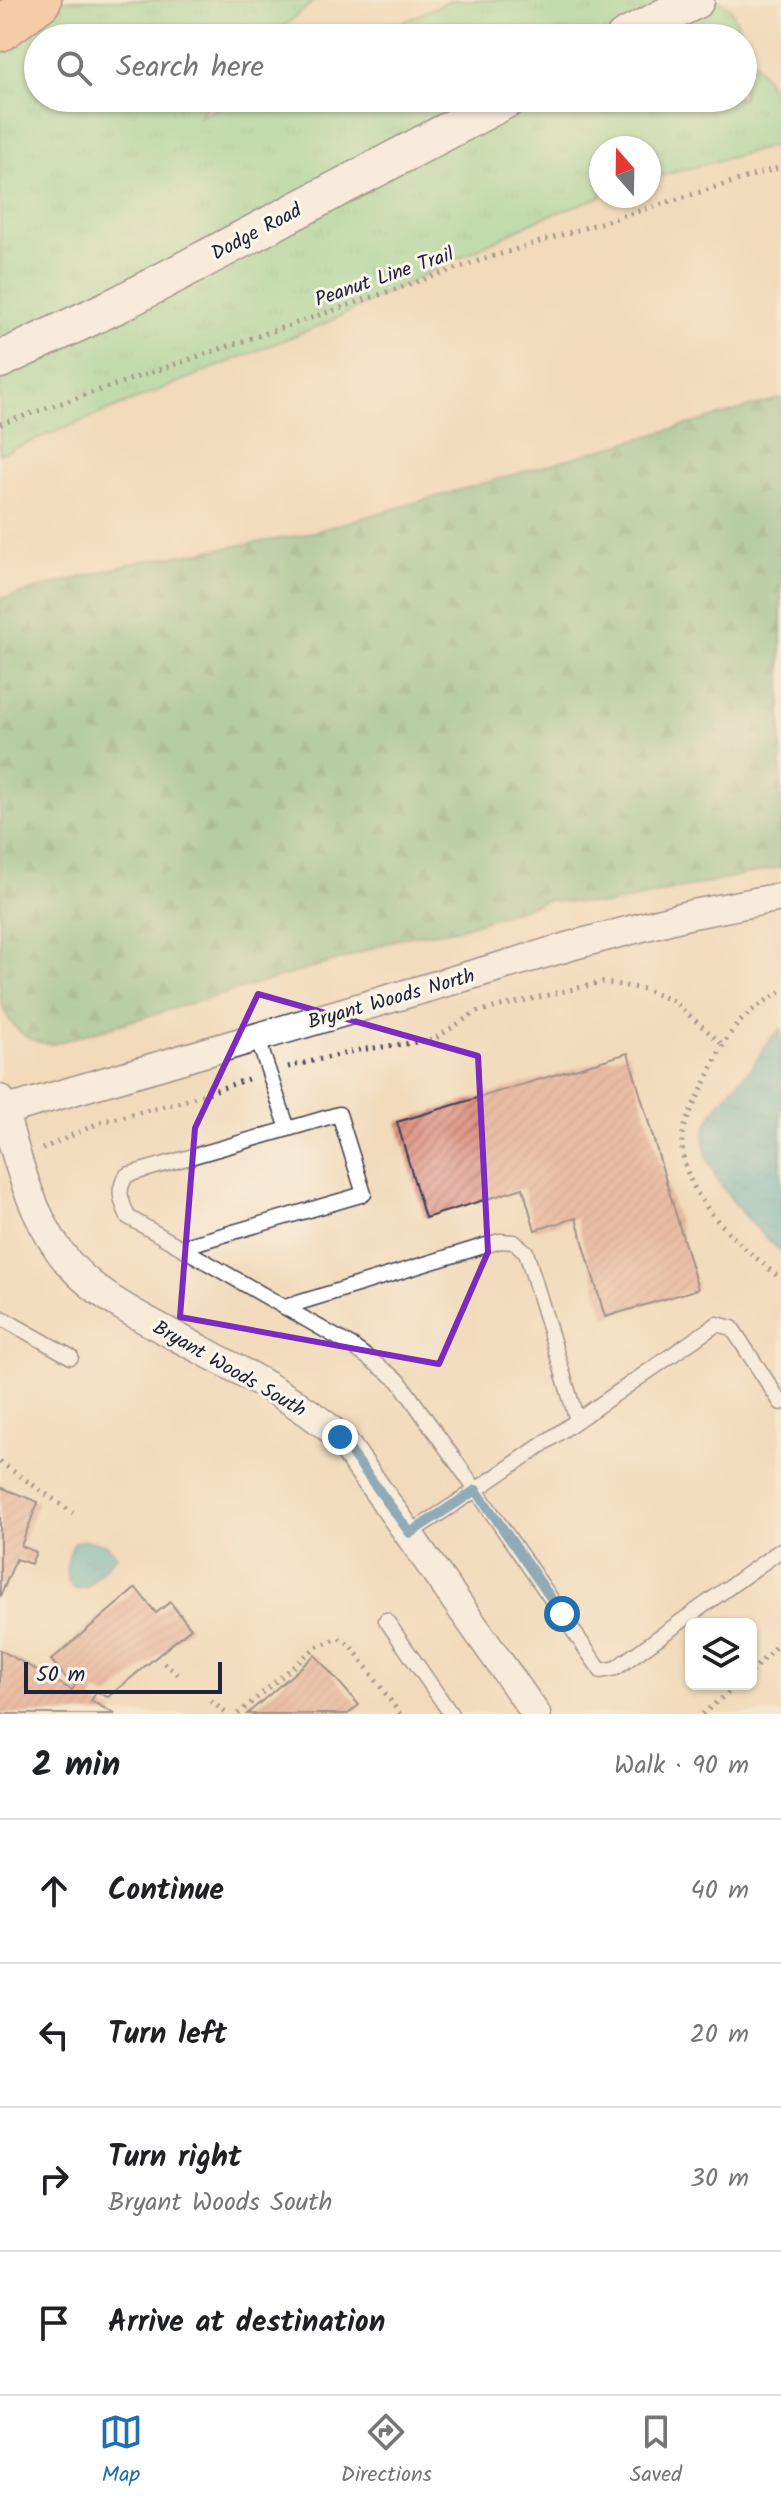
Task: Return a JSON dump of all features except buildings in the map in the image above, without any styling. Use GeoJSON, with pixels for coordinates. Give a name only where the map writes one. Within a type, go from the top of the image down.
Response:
{"type":"FeatureCollection","features":[{"type":"Feature","properties":{"kind":"highway"},"geometry":{"type":"LineString","coordinates":[[0,29],[39,0]]}},
{"type":"Feature","properties":{"kind":"street"},"geometry":{"type":"LineString","coordinates":[[651,24],[696,0]]}},
{"type":"Feature","properties":{"kind":"street","name":"Dodge Road"},"geometry":{"type":"LineString","coordinates":[[0,360],[119,304],[483,112]]}},
{"type":"Feature","properties":{"kind":"street","name":"Bryant Woods North"},"geometry":{"type":"LineString","coordinates":[[2,1105],[257,1037],[611,935],[688,915],[781,897]]}},
{"type":"Feature","properties":{"kind":"street","name":"Bryant Woods South"},"geometry":{"type":"LineString","coordinates":[[2,1105],[17,1163],[33,1204],[68,1262],[111,1299],[322,1421],[362,1464],[536,1714]]}},
{"type":"Feature","properties":{"kind":"lane"},"geometry":{"type":"LineString","coordinates":[[257,1037],[288,1129]]}},
{"type":"Feature","properties":{"kind":"lane"},"geometry":{"type":"LineString","coordinates":[[182,1247],[364,1194],[339,1114],[127,1175],[120,1185],[120,1198],[128,1217],[352,1346],[399,1381],[601,1671],[616,1668],[781,1550]]}},
{"type":"Feature","properties":{"kind":"lane"},"geometry":{"type":"LineString","coordinates":[[285,1307],[500,1241],[514,1242],[526,1252],[576,1417]]}},
{"type":"Feature","properties":{"kind":"lane"},"geometry":{"type":"LineString","coordinates":[[0,1337],[5,1320],[71,1357]]}},
{"type":"Feature","properties":{"kind":"lane"},"geometry":{"type":"LineString","coordinates":[[410,1533],[476,1490],[576,1417],[717,1324],[732,1328],[781,1403]]}},
{"type":"Feature","properties":{"kind":"lane"},"geometry":{"type":"LineString","coordinates":[[386,1620],[451,1714]]}},
{"type":"Feature","properties":{"kind":"path","name":"Peanut Line Trail"},"geometry":{"type":"LineString","coordinates":[[0,424],[481,260],[781,167]]}},
{"type":"Feature","properties":{"kind":"path"},"geometry":{"type":"LineString","coordinates":[[35,1153],[68,1134],[101,1122],[359,1050],[433,1040],[476,1012],[603,982],[643,989],[673,1001],[721,1043]]}},
{"type":"Feature","properties":{"kind":"path"},"geometry":{"type":"LineString","coordinates":[[781,992],[749,1012],[721,1043],[682,1139],[696,1186],[716,1219],[781,1279]]}},
{"type":"Feature","properties":{"kind":"path"},"geometry":{"type":"LineString","coordinates":[[0,1462],[73,1513]]}},
{"type":"Feature","properties":{"kind":"path"},"geometry":{"type":"LineString","coordinates":[[238,1714],[316,1647],[339,1638],[350,1644],[400,1714]]}},
{"type":"Feature","properties":{"kind":"path"},"geometry":{"type":"LineString","coordinates":[[757,1666],[781,1641]]}},
{"type":"Feature","properties":{"kind":"path"},"geometry":{"type":"LineString","coordinates":[[164,1663],[180,1676]]}},
{"type":"Feature","properties":{"kind":"path"},"geometry":{"type":"LineString","coordinates":[[702,1714],[732,1690]]}},
{"type":"Feature","properties":{"kind":"path"},"geometry":{"type":"LineString","coordinates":[[211,1701],[227,1714]]}},
{"type":"Feature","properties":{"kind":"highlighted area"},"geometry":{"type":"Polygon","coordinates":[[[258,994],[478,1056],[488,1252],[439,1364],[180,1317],[195,1128],[258,994]]]}},
{"type":"Feature","properties":{"kind":"green space"},"geometry":{"type":"Polygon","coordinates":[[[0,0],[316,0],[286,24],[24,24],[24,112],[202,112],[199,117],[210,112],[757,112],[757,66],[781,102],[781,144],[661,176],[661,136],[589,136],[589,201],[539,219],[324,324],[0,454],[0,0]]]}},
{"type":"Feature","properties":{"kind":"green space"},"geometry":{"type":"Polygon","coordinates":[[[451,0],[717,0],[731,9],[738,24],[399,24],[451,0]]]}},
{"type":"Feature","properties":{"kind":"green space"},"geometry":{"type":"Polygon","coordinates":[[[781,398],[781,867],[606,905],[548,900],[458,929],[400,938],[346,958],[53,1044],[34,1040],[13,1025],[0,998],[0,599],[138,562],[302,535],[781,398]]]}},
{"type":"Feature","properties":{"kind":"water"},"geometry":{"type":"Polygon","coordinates":[[[781,1029],[781,1252],[726,1192],[714,1174],[704,1137],[717,1107],[781,1029]]]}},
{"type":"Feature","properties":{"kind":"water"},"geometry":{"type":"Polygon","coordinates":[[[84,1540],[106,1544],[117,1555],[87,1587],[75,1589],[68,1579],[68,1560],[75,1542],[84,1540]]]}},
{"type":"Feature","properties":{"kind":"route"},"geometry":{"type":"LineString","coordinates":[[340,1437],[410,1533],[476,1490],[562,1614]]}}]}
